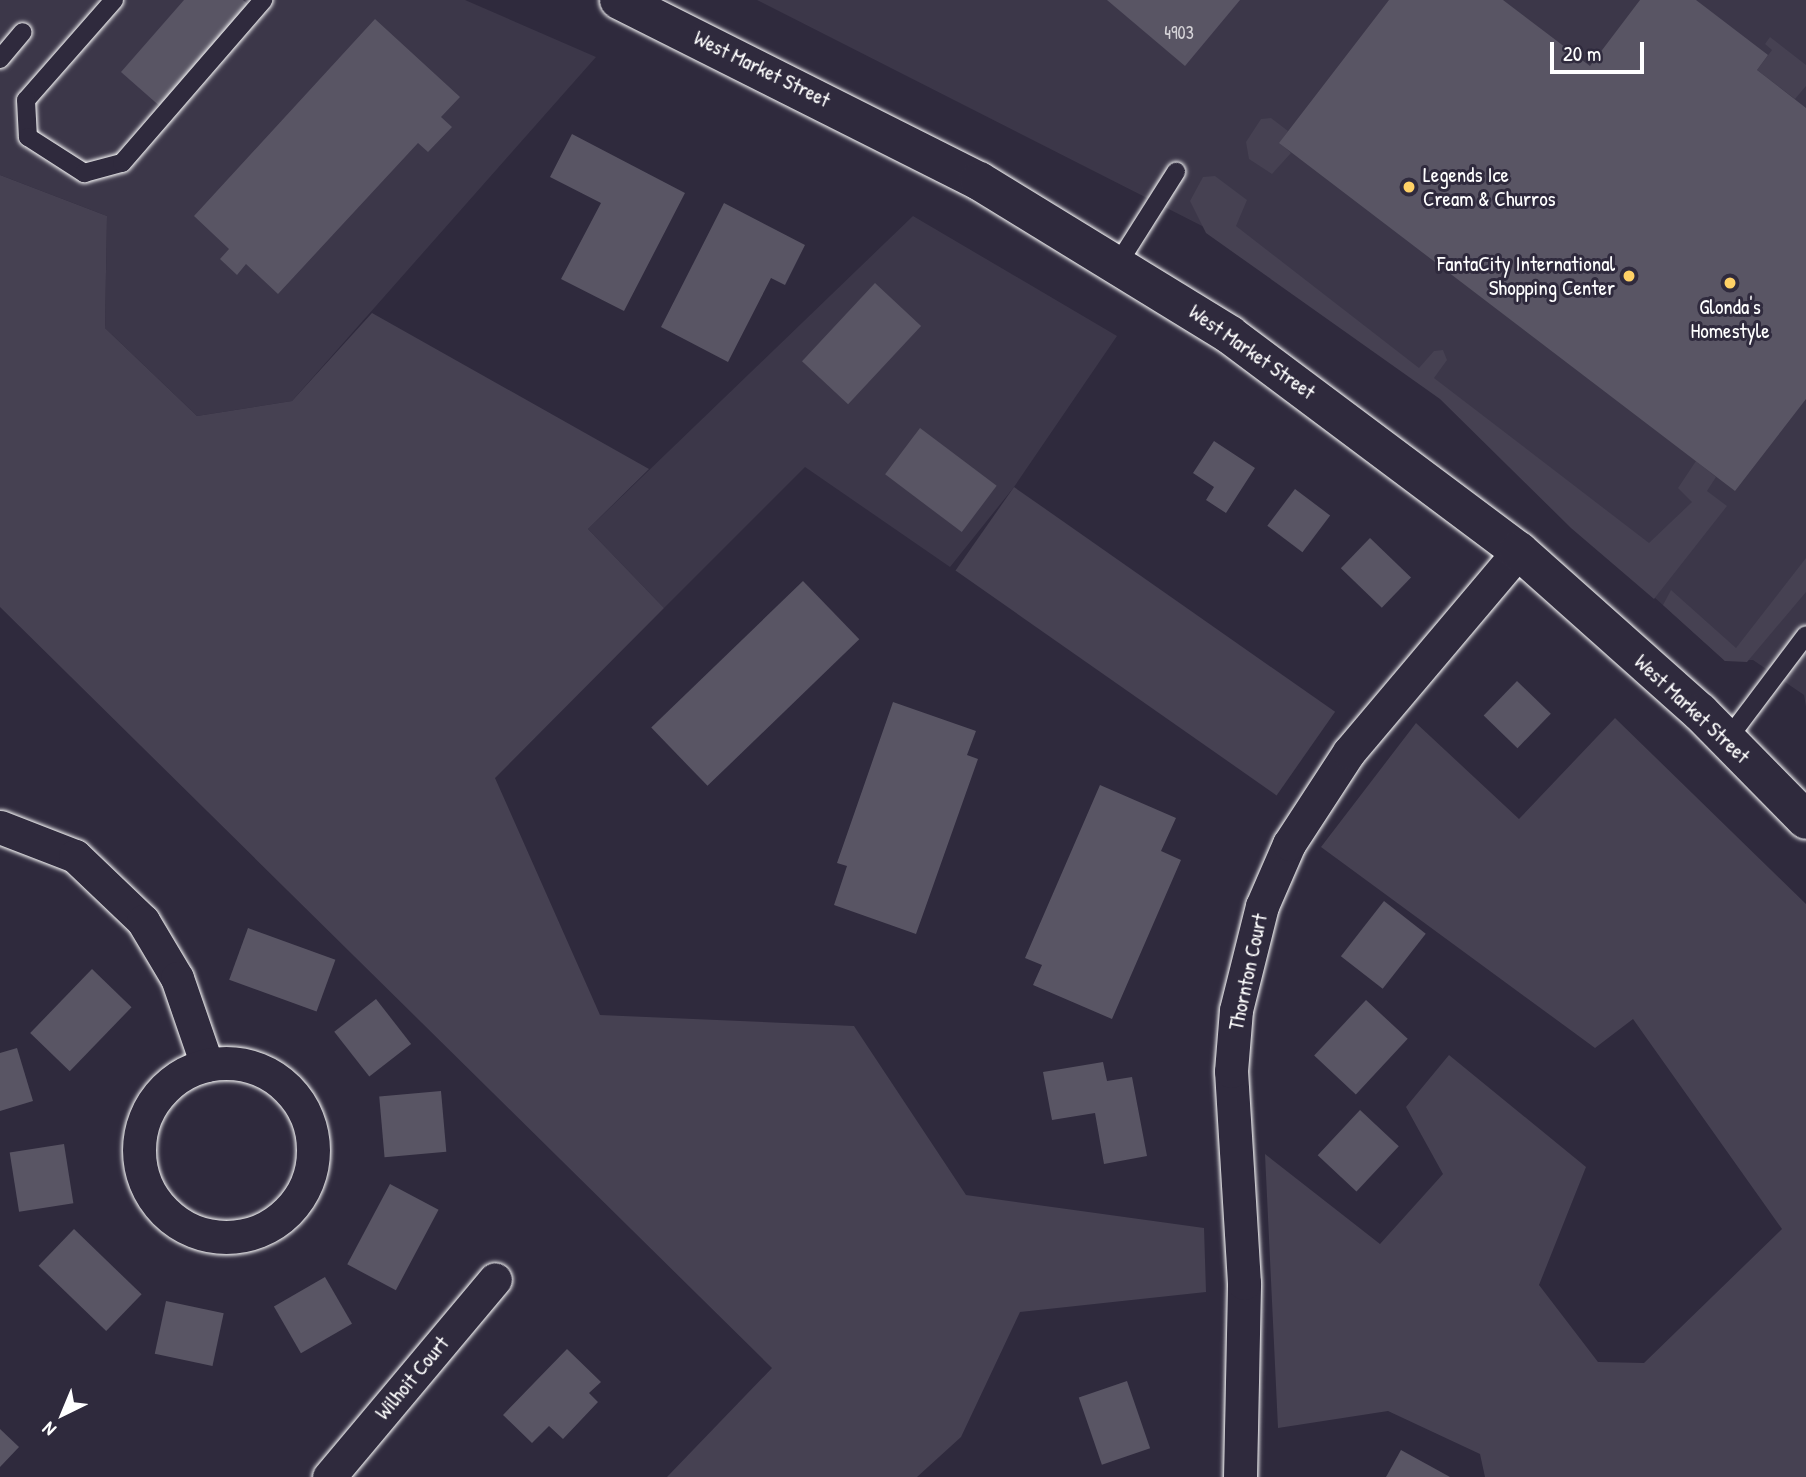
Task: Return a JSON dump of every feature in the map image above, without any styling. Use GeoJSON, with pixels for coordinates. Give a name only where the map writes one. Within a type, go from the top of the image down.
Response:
{"type":"FeatureCollection","features":[{"type":"Feature","properties":{"kind":"main road","name":"West Market Street"},"geometry":{"type":"LineString","coordinates":[[618,0],[872,123],[1119,262],[1394,452],[1519,551],[1727,740],[1806,820]]}},
{"type":"Feature","properties":{"kind":"street","name":"Thornton Court"},"geometry":{"type":"LineString","coordinates":[[1240,1477],[1244,1283],[1231,1071],[1236,1010],[1262,906],[1289,845],[1349,752],[1519,551]]}},
{"type":"Feature","properties":{"kind":"street"},"geometry":{"type":"LineString","coordinates":[[0,827],[75,856],[144,921],[177,978],[207,1065]]}},
{"type":"Feature","properties":{"kind":"street"},"geometry":{"type":"LineString","coordinates":[[207,1065],[246,1065],[281,1083],[311,1133],[310,1172],[293,1206],[243,1236],[204,1234],[178,1222],[156,1203],[141,1168],[141,1129],[153,1103],[172,1082],[207,1065]]}},
{"type":"Feature","properties":{"kind":"street","name":"Wilhoit Court"},"geometry":{"type":"LineString","coordinates":[[329,1477],[495,1279]]}},
{"type":"Feature","properties":{"kind":"lane"},"geometry":{"type":"LineString","coordinates":[[114,0],[26,100],[28,137],[84,173],[122,163],[263,0]]}},
{"type":"Feature","properties":{"kind":"lane"},"geometry":{"type":"LineString","coordinates":[[0,59],[23,32]]}},
{"type":"Feature","properties":{"kind":"lane"},"geometry":{"type":"LineString","coordinates":[[1119,262],[1176,172]]}},
{"type":"Feature","properties":{"kind":"lane"},"geometry":{"type":"LineString","coordinates":[[1727,740],[1806,635]]}},
{"type":"Feature","properties":{"kind":"shaded area"},"geometry":{"type":"Polygon","coordinates":[[[0,0],[465,0],[596,57],[292,401],[197,416],[105,328],[107,216],[0,175],[0,0]]]}},
{"type":"Feature","properties":{"kind":"shaded area"},"geometry":{"type":"Polygon","coordinates":[[[757,0],[1806,0],[1806,707],[1804,695],[1753,660],[1725,661],[1573,524],[1471,419],[1208,229],[757,0]]]}},
{"type":"Feature","properties":{"kind":"shaded area"},"geometry":{"type":"Polygon","coordinates":[[[1770,37],[1806,65],[1806,86],[1795,99],[1757,70],[1772,50],[1765,44],[1770,37]]]}},
{"type":"Feature","properties":{"kind":"shaded area"},"geometry":{"type":"Polygon","coordinates":[[[1271,118],[1288,131],[1280,143],[1291,153],[1272,174],[1249,159],[1246,142],[1261,119],[1271,118]]]}},
{"type":"Feature","properties":{"kind":"shaded area"},"geometry":{"type":"Polygon","coordinates":[[[0,175],[107,216],[105,328],[197,416],[292,401],[372,313],[649,469],[588,529],[664,608],[495,778],[600,1015],[854,1026],[966,1195],[1204,1228],[1206,1292],[1020,1312],[961,1437],[917,1477],[667,1477],[772,1368],[0,607],[0,175]]]}},
{"type":"Feature","properties":{"kind":"shaded area"},"geometry":{"type":"Polygon","coordinates":[[[1215,176],[1247,200],[1236,226],[1419,368],[1434,351],[1443,350],[1447,360],[1434,378],[1649,543],[1692,502],[1678,488],[1696,461],[1716,477],[1707,491],[1727,506],[1654,599],[1571,528],[1440,399],[1206,233],[1190,201],[1203,177],[1215,176]]]}},
{"type":"Feature","properties":{"kind":"shaded area"},"geometry":{"type":"Polygon","coordinates":[[[913,216],[1117,336],[1014,487],[950,567],[805,467],[664,608],[588,529],[913,216]]]}},
{"type":"Feature","properties":{"kind":"shaded area"},"geometry":{"type":"Polygon","coordinates":[[[1014,487],[1335,712],[1277,795],[955,571],[1014,487]]]}},
{"type":"Feature","properties":{"kind":"shaded area"},"geometry":{"type":"Polygon","coordinates":[[[1806,558],[1806,592],[1747,662],[1725,661],[1663,605],[1671,590],[1736,648],[1806,558]]]}},
{"type":"Feature","properties":{"kind":"shaded area"},"geometry":{"type":"Polygon","coordinates":[[[1615,718],[1806,904],[1806,1477],[1485,1477],[1480,1454],[1388,1411],[1278,1428],[1265,1154],[1380,1244],[1443,1174],[1406,1107],[1449,1055],[1586,1167],[1539,1285],[1598,1362],[1644,1363],[1782,1229],[1633,1019],[1595,1048],[1321,847],[1416,723],[1519,819],[1615,718]]]}},
{"type":"Feature","properties":{"kind":"building"},"geometry":{"type":"Polygon","coordinates":[[[184,0],[243,0],[251,7],[163,109],[121,72],[184,0]]]}},
{"type":"Feature","properties":{"kind":"building"},"geometry":{"type":"Polygon","coordinates":[[[1107,0],[1240,0],[1185,66],[1107,0]]]}},
{"type":"Feature","properties":{"kind":"building","name":"FantaCity International Shopping Center"},"geometry":{"type":"Polygon","coordinates":[[[1389,0],[1503,0],[1590,66],[1640,0],[1696,0],[1768,55],[1757,70],[1806,108],[1806,399],[1735,491],[1279,143],[1389,0]]]}},
{"type":"Feature","properties":{"kind":"building"},"geometry":{"type":"Polygon","coordinates":[[[375,19],[460,97],[441,117],[452,127],[428,152],[418,143],[278,294],[246,264],[237,275],[220,259],[229,249],[194,216],[375,19]]]}},
{"type":"Feature","properties":{"kind":"building"},"geometry":{"type":"Polygon","coordinates":[[[572,134],[685,193],[624,311],[561,279],[601,203],[550,177],[572,134]]]}},
{"type":"Feature","properties":{"kind":"building"},"geometry":{"type":"Polygon","coordinates":[[[724,203],[805,245],[785,285],[771,278],[728,362],[661,327],[724,203]]]}},
{"type":"Feature","properties":{"kind":"building"},"geometry":{"type":"Polygon","coordinates":[[[875,283],[921,326],[848,404],[802,361],[875,283]]]}},
{"type":"Feature","properties":{"kind":"building"},"geometry":{"type":"Polygon","coordinates":[[[920,428],[997,486],[962,532],[885,474],[920,428]]]}},
{"type":"Feature","properties":{"kind":"building"},"geometry":{"type":"Polygon","coordinates":[[[1214,441],[1255,468],[1226,513],[1206,500],[1214,487],[1193,473],[1214,441]]]}},
{"type":"Feature","properties":{"kind":"building"},"geometry":{"type":"Polygon","coordinates":[[[1295,489],[1330,515],[1302,552],[1267,526],[1295,489]]]}},
{"type":"Feature","properties":{"kind":"building"},"geometry":{"type":"Polygon","coordinates":[[[1370,538],[1411,578],[1382,608],[1341,568],[1370,538]]]}},
{"type":"Feature","properties":{"kind":"building"},"geometry":{"type":"Polygon","coordinates":[[[803,581],[859,639],[707,786],[651,728],[803,581]]]}},
{"type":"Feature","properties":{"kind":"building"},"geometry":{"type":"Polygon","coordinates":[[[1517,681],[1551,714],[1517,748],[1484,716],[1517,681]]]}},
{"type":"Feature","properties":{"kind":"building"},"geometry":{"type":"Polygon","coordinates":[[[893,702],[976,731],[967,755],[978,759],[916,934],[834,905],[847,866],[837,863],[893,702]]]}},
{"type":"Feature","properties":{"kind":"building"},"geometry":{"type":"Polygon","coordinates":[[[1100,785],[1176,818],[1161,851],[1181,860],[1112,1019],[1033,985],[1042,965],[1025,958],[1100,785]]]}},
{"type":"Feature","properties":{"kind":"building"},"geometry":{"type":"Polygon","coordinates":[[[1384,901],[1426,934],[1383,989],[1341,956],[1384,901]]]}},
{"type":"Feature","properties":{"kind":"building"},"geometry":{"type":"Polygon","coordinates":[[[248,928],[335,960],[317,1011],[229,980],[248,928]]]}},
{"type":"Feature","properties":{"kind":"building"},"geometry":{"type":"Polygon","coordinates":[[[92,969],[132,1007],[70,1071],[30,1033],[92,969]]]}},
{"type":"Feature","properties":{"kind":"building"},"geometry":{"type":"Polygon","coordinates":[[[376,999],[411,1044],[369,1077],[334,1032],[376,999]]]}},
{"type":"Feature","properties":{"kind":"building"},"geometry":{"type":"Polygon","coordinates":[[[1366,1000],[1408,1039],[1356,1094],[1314,1056],[1366,1000]]]}},
{"type":"Feature","properties":{"kind":"building"},"geometry":{"type":"Polygon","coordinates":[[[17,1048],[33,1101],[0,1111],[0,1053],[17,1048]]]}},
{"type":"Feature","properties":{"kind":"building"},"geometry":{"type":"Polygon","coordinates":[[[1103,1062],[1107,1081],[1132,1077],[1147,1156],[1104,1164],[1095,1113],[1052,1120],[1043,1072],[1103,1062]]]}},
{"type":"Feature","properties":{"kind":"building"},"geometry":{"type":"Polygon","coordinates":[[[441,1091],[446,1152],[385,1157],[379,1096],[441,1091]]]}},
{"type":"Feature","properties":{"kind":"building"},"geometry":{"type":"Polygon","coordinates":[[[1360,1110],[1399,1146],[1356,1191],[1318,1155],[1360,1110]]]}},
{"type":"Feature","properties":{"kind":"building"},"geometry":{"type":"Polygon","coordinates":[[[64,1144],[73,1203],[19,1212],[10,1153],[64,1144]]]}},
{"type":"Feature","properties":{"kind":"building"},"geometry":{"type":"Polygon","coordinates":[[[390,1184],[439,1210],[396,1290],[347,1264],[390,1184]]]}},
{"type":"Feature","properties":{"kind":"building"},"geometry":{"type":"Polygon","coordinates":[[[74,1229],[142,1294],[106,1331],[39,1266],[74,1229]]]}},
{"type":"Feature","properties":{"kind":"building"},"geometry":{"type":"Polygon","coordinates":[[[325,1277],[352,1324],[301,1353],[274,1306],[325,1277]]]}},
{"type":"Feature","properties":{"kind":"building"},"geometry":{"type":"Polygon","coordinates":[[[166,1301],[224,1313],[212,1366],[155,1354],[166,1301]]]}},
{"type":"Feature","properties":{"kind":"building"},"geometry":{"type":"Polygon","coordinates":[[[567,1349],[601,1382],[589,1393],[598,1402],[563,1439],[549,1426],[532,1443],[503,1415],[567,1349]]]}},
{"type":"Feature","properties":{"kind":"building"},"geometry":{"type":"Polygon","coordinates":[[[1127,1381],[1150,1448],[1102,1465],[1079,1398],[1127,1381]]]}},
{"type":"Feature","properties":{"kind":"building"},"geometry":{"type":"Polygon","coordinates":[[[0,1429],[19,1447],[0,1467],[0,1429]]]}},
{"type":"Feature","properties":{"kind":"building"},"geometry":{"type":"Polygon","coordinates":[[[1401,1450],[1450,1477],[1386,1477],[1401,1450]]]}},
{"type":"Feature","properties":{"kind":"place","name":"Legends Ice Cream & Churros"},"geometry":{"type":"Point","coordinates":[1409,187]}},
{"type":"Feature","properties":{"kind":"place","name":"FantaCity International Shopping Center"},"geometry":{"type":"Point","coordinates":[1629,276]}},
{"type":"Feature","properties":{"kind":"place","name":"Glonda's Homestyle"},"geometry":{"type":"Point","coordinates":[1730,283]}}]}
